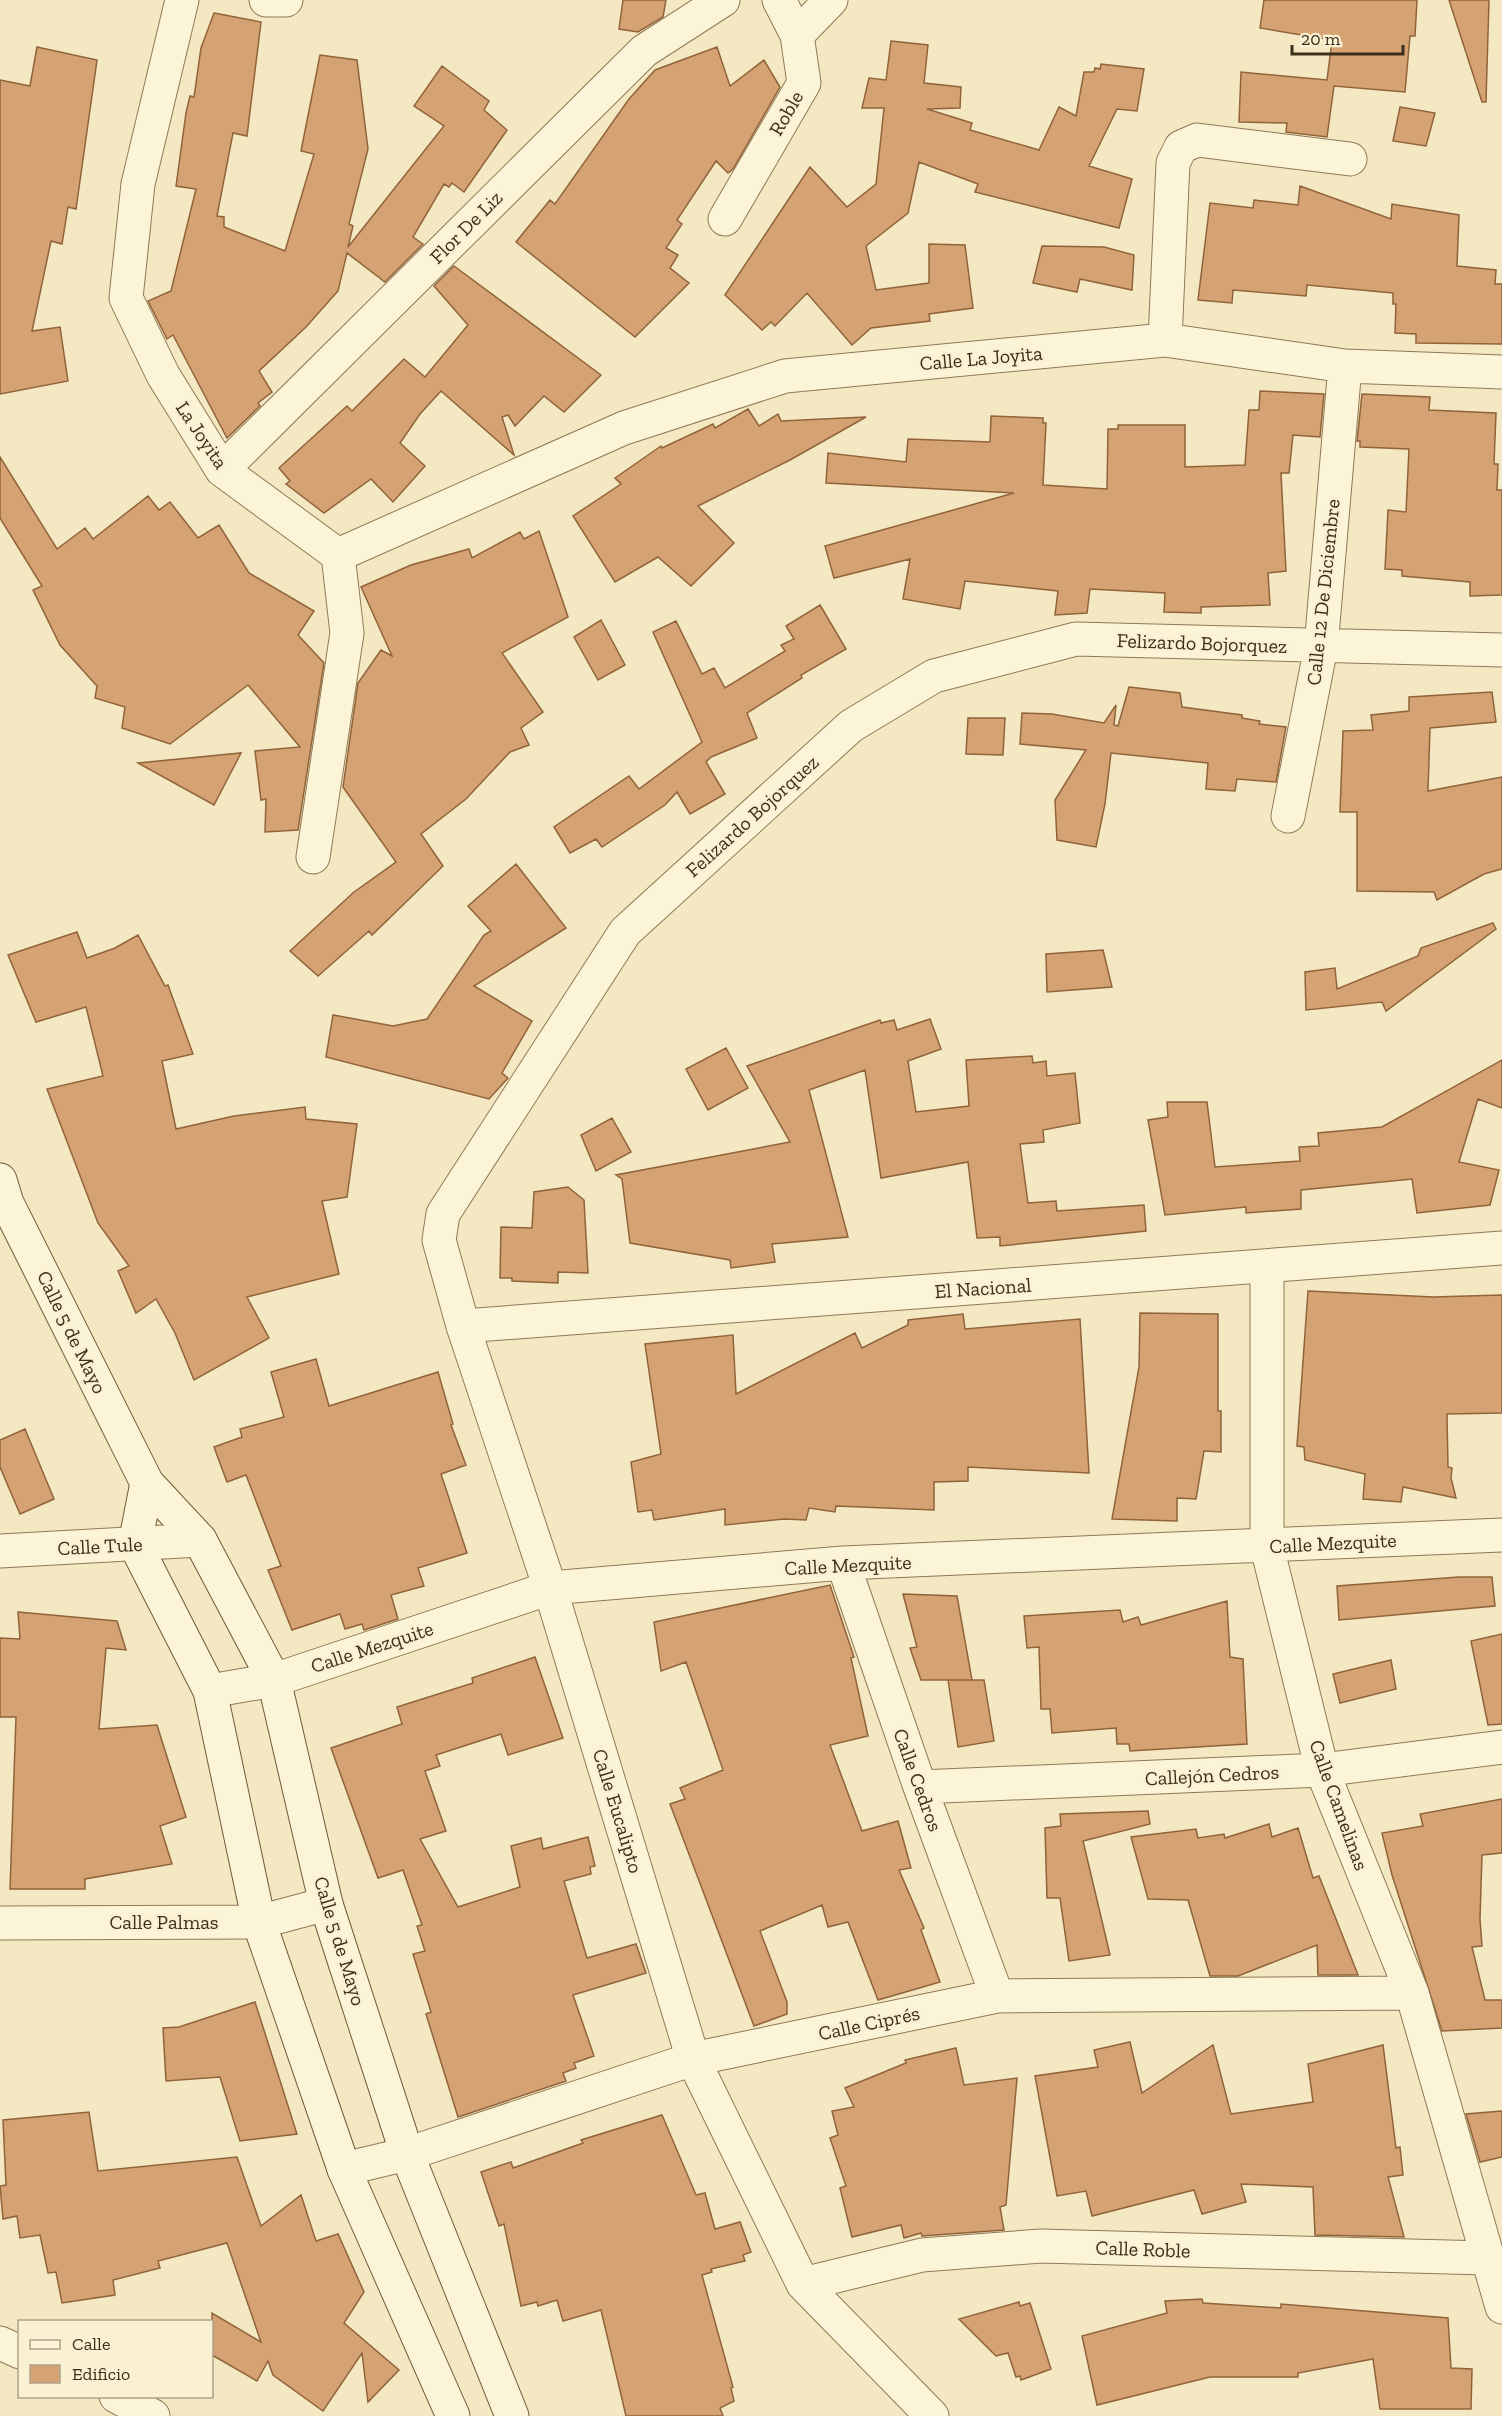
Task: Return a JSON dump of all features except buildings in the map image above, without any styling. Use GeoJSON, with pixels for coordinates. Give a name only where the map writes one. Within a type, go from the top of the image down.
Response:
{"type":"FeatureCollection","features":[{"type":"Feature","properties":{"kind":"street","name":"La Joyita"},"geometry":{"type":"LineString","coordinates":[[182,0],[138,184],[126,298],[163,375],[222,470],[338,555]]}},
{"type":"Feature","properties":{"kind":"street"},"geometry":{"type":"LineString","coordinates":[[266,0],[286,0]]}},
{"type":"Feature","properties":{"kind":"street","name":"Flor De Liz"},"geometry":{"type":"LineString","coordinates":[[222,470],[644,51],[723,0]]}},
{"type":"Feature","properties":{"kind":"street","name":"Roble"},"geometry":{"type":"LineString","coordinates":[[725,219],[804,83],[797,35],[779,0]]}},
{"type":"Feature","properties":{"kind":"street"},"geometry":{"type":"LineString","coordinates":[[797,35],[831,0]]}},
{"type":"Feature","properties":{"kind":"street"},"geometry":{"type":"LineString","coordinates":[[1165,340],[1173,163],[1181,147],[1197,140],[1350,159]]}},
{"type":"Feature","properties":{"kind":"street","name":"Calle La Joyita"},"geometry":{"type":"LineString","coordinates":[[338,555],[624,428],[785,376],[1165,340],[1345,366],[1502,372]]}},
{"type":"Feature","properties":{"kind":"street","name":"Calle 12 De Diciembre"},"geometry":{"type":"LineString","coordinates":[[1288,816],[1321,647],[1345,366]]}},
{"type":"Feature","properties":{"kind":"street"},"geometry":{"type":"LineString","coordinates":[[313,857],[346,633],[338,555]]}},
{"type":"Feature","properties":{"kind":"street","name":"Felizardo Bojorquez"},"geometry":{"type":"LineString","coordinates":[[463,1326],[439,1240],[443,1214],[466,1177],[625,932],[850,726],[934,676],[1076,639],[1502,650]]}},
{"type":"Feature","properties":{"kind":"street","name":"Calle 5 de Mayo"},"geometry":{"type":"LineString","coordinates":[[2,1196],[147,1483],[200,1540],[274,1680],[326,1904],[407,2154],[512,2416]]}},
{"type":"Feature","properties":{"kind":"street","name":"El Nacional"},"geometry":{"type":"LineString","coordinates":[[463,1326],[1502,1248]]}},
{"type":"Feature","properties":{"kind":"street","name":"Calle Camelinas"},"geometry":{"type":"LineString","coordinates":[[1267,1267],[1267,1547],[1322,1770],[1412,1993],[1486,2258],[1502,2307]]}},
{"type":"Feature","properties":{"kind":"street","name":"Calle Eucalipto"},"geometry":{"type":"LineString","coordinates":[[463,1326],[550,1588],[693,2059],[803,2284],[932,2416]]}},
{"type":"Feature","properties":{"kind":"street"},"geometry":{"type":"LineString","coordinates":[[147,1483],[135,1544],[210,1691],[259,1922],[344,2169],[453,2416]]}},
{"type":"Feature","properties":{"kind":"street","name":"Calle Mezquite"},"geometry":{"type":"LineString","coordinates":[[210,1691],[274,1680],[550,1588],[843,1563],[1267,1547],[1502,1535]]}},
{"type":"Feature","properties":{"kind":"street","name":"Calle Tule"},"geometry":{"type":"LineString","coordinates":[[0,1551],[200,1540]]}},
{"type":"Feature","properties":{"kind":"street","name":"Calle Cedros"},"geometry":{"type":"LineString","coordinates":[[843,1563],[920,1787],[997,1996]]}},
{"type":"Feature","properties":{"kind":"street","name":"Callejón Cedros"},"geometry":{"type":"LineString","coordinates":[[920,1787],[1322,1770],[1502,1747]]}},
{"type":"Feature","properties":{"kind":"street","name":"Calle Palmas"},"geometry":{"type":"LineString","coordinates":[[0,1923],[259,1922],[326,1904]]}},
{"type":"Feature","properties":{"kind":"street","name":"Calle Ciprés"},"geometry":{"type":"LineString","coordinates":[[344,2169],[407,2154],[693,2059],[997,1996],[1412,1993]]}},
{"type":"Feature","properties":{"kind":"street","name":"Calle Roble"},"geometry":{"type":"LineString","coordinates":[[803,2284],[922,2255],[1041,2246],[1486,2258]]}},
{"type":"Feature","properties":{"kind":"street"},"geometry":{"type":"LineString","coordinates":[[0,2343],[18,2351]]}},
{"type":"Feature","properties":{"kind":"street"},"geometry":{"type":"LineString","coordinates":[[118,2398],[153,2416]]}}]}
